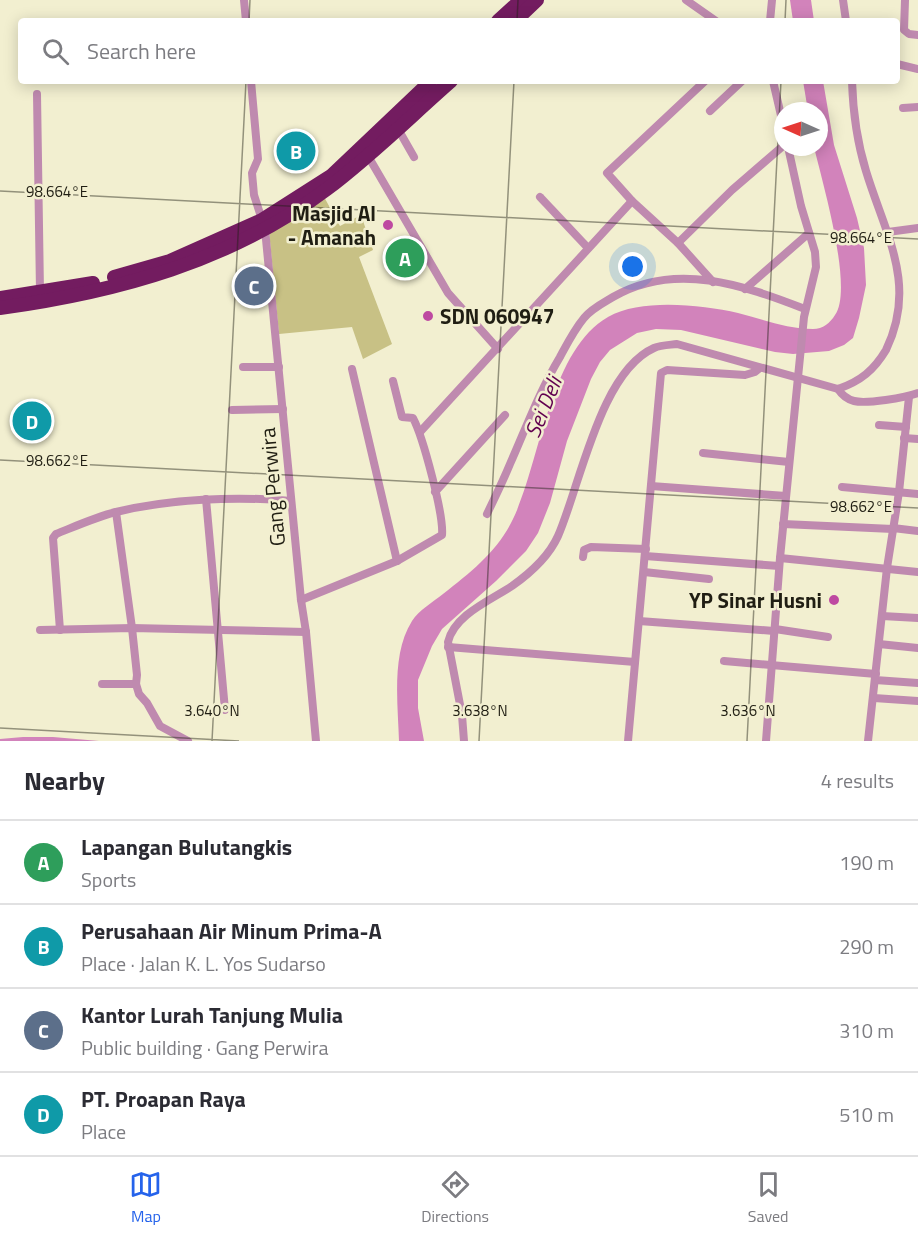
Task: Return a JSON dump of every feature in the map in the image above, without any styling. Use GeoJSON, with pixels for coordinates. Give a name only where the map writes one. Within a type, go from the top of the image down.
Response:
{"type":"FeatureCollection","features":[{"type":"Feature","properties":{"kind":"highway"},"geometry":{"type":"LineString","coordinates":[[501,18],[521,0]]}},
{"type":"Feature","properties":{"kind":"highway"},"geometry":{"type":"LineString","coordinates":[[518,18],[537,0]]}},
{"type":"Feature","properties":{"kind":"highway"},"geometry":{"type":"LineString","coordinates":[[0,308],[74,297],[150,277],[218,253],[331,176],[428,84]]}},
{"type":"Feature","properties":{"kind":"highway"},"geometry":{"type":"LineString","coordinates":[[0,298],[94,283],[170,261],[263,224],[327,190],[448,84]]}},
{"type":"Feature","properties":{"kind":"street"},"geometry":{"type":"LineString","coordinates":[[244,0],[246,18]]}},
{"type":"Feature","properties":{"kind":"street"},"geometry":{"type":"LineString","coordinates":[[686,0],[712,18]]}},
{"type":"Feature","properties":{"kind":"street"},"geometry":{"type":"LineString","coordinates":[[770,18],[772,0]]}},
{"type":"Feature","properties":{"kind":"street"},"geometry":{"type":"LineString","coordinates":[[843,0],[846,18]]}},
{"type":"Feature","properties":{"kind":"street"},"geometry":{"type":"LineString","coordinates":[[905,0],[904,30],[909,34],[918,35]]}},
{"type":"Feature","properties":{"kind":"street"},"geometry":{"type":"LineString","coordinates":[[900,65],[918,69]]}},
{"type":"Feature","properties":{"kind":"street","name":"Gang Perwira"},"geometry":{"type":"LineString","coordinates":[[251,84],[258,159],[252,173],[254,195],[263,224],[316,741]]}},
{"type":"Feature","properties":{"kind":"street"},"geometry":{"type":"LineString","coordinates":[[702,84],[607,173],[632,201],[678,243],[713,282]]}},
{"type":"Feature","properties":{"kind":"street"},"geometry":{"type":"LineString","coordinates":[[710,111],[739,84]]}},
{"type":"Feature","properties":{"kind":"street"},"geometry":{"type":"LineString","coordinates":[[772,84],[777,102]]}},
{"type":"Feature","properties":{"kind":"street"},"geometry":{"type":"LineString","coordinates":[[838,389],[860,380],[872,370],[890,342],[900,318],[902,285],[899,264],[866,171],[856,134],[852,84]]}},
{"type":"Feature","properties":{"kind":"street"},"geometry":{"type":"LineString","coordinates":[[37,94],[40,292]]}},
{"type":"Feature","properties":{"kind":"street"},"geometry":{"type":"LineString","coordinates":[[903,108],[918,107]]}},
{"type":"Feature","properties":{"kind":"street"},"geometry":{"type":"LineString","coordinates":[[398,129],[414,157]]}},
{"type":"Feature","properties":{"kind":"street"},"geometry":{"type":"LineString","coordinates":[[678,243],[732,190],[774,154]]}},
{"type":"Feature","properties":{"kind":"street"},"geometry":{"type":"LineString","coordinates":[[368,156],[448,293],[498,349]]}},
{"type":"Feature","properties":{"kind":"street"},"geometry":{"type":"LineString","coordinates":[[766,741],[783,524],[804,313],[816,267],[815,252],[801,206],[790,156]]}},
{"type":"Feature","properties":{"kind":"street"},"geometry":{"type":"LineString","coordinates":[[540,197],[588,248]]}},
{"type":"Feature","properties":{"kind":"street"},"geometry":{"type":"LineString","coordinates":[[420,432],[632,201]]}},
{"type":"Feature","properties":{"kind":"street"},"geometry":{"type":"LineString","coordinates":[[888,232],[918,228]]}},
{"type":"Feature","properties":{"kind":"street"},"geometry":{"type":"LineString","coordinates":[[745,289],[809,233]]}},
{"type":"Feature","properties":{"kind":"street"},"geometry":{"type":"LineString","coordinates":[[487,514],[511,464],[548,375],[584,318],[592,311],[622,292],[647,282],[690,277],[745,289],[804,313]]}},
{"type":"Feature","properties":{"kind":"street"},"geometry":{"type":"LineString","coordinates":[[464,741],[462,715],[448,647],[449,636],[468,614],[486,600],[512,586],[550,550],[558,536],[578,477],[612,392],[625,373],[642,356],[654,348],[677,344],[838,389],[846,398],[855,401],[909,397],[918,393]]}},
{"type":"Feature","properties":{"kind":"street"},"geometry":{"type":"LineString","coordinates":[[243,367],[279,367]]}},
{"type":"Feature","properties":{"kind":"street"},"geometry":{"type":"LineString","coordinates":[[628,741],[660,375],[662,371],[745,375],[760,368]]}},
{"type":"Feature","properties":{"kind":"street"},"geometry":{"type":"LineString","coordinates":[[352,369],[397,561]]}},
{"type":"Feature","properties":{"kind":"street"},"geometry":{"type":"LineString","coordinates":[[300,600],[397,561],[442,535],[435,492],[420,432],[413,418],[402,417],[393,381]]}},
{"type":"Feature","properties":{"kind":"street"},"geometry":{"type":"LineString","coordinates":[[868,741],[909,397]]}},
{"type":"Feature","properties":{"kind":"street"},"geometry":{"type":"LineString","coordinates":[[232,410],[283,409]]}},
{"type":"Feature","properties":{"kind":"street"},"geometry":{"type":"LineString","coordinates":[[435,492],[505,415]]}},
{"type":"Feature","properties":{"kind":"street"},"geometry":{"type":"LineString","coordinates":[[879,425],[906,427]]}},
{"type":"Feature","properties":{"kind":"street"},"geometry":{"type":"LineString","coordinates":[[904,438],[918,439]]}},
{"type":"Feature","properties":{"kind":"street"},"geometry":{"type":"LineString","coordinates":[[703,453],[789,462]]}},
{"type":"Feature","properties":{"kind":"street"},"geometry":{"type":"LineString","coordinates":[[651,486],[786,496]]}},
{"type":"Feature","properties":{"kind":"street"},"geometry":{"type":"LineString","coordinates":[[842,487],[918,494]]}},
{"type":"Feature","properties":{"kind":"street"},"geometry":{"type":"LineString","coordinates":[[60,630],[53,536],[116,512],[206,500],[264,498],[291,501]]}},
{"type":"Feature","properties":{"kind":"street"},"geometry":{"type":"LineString","coordinates":[[206,500],[225,710]]}},
{"type":"Feature","properties":{"kind":"street"},"geometry":{"type":"LineString","coordinates":[[116,512],[139,694],[160,726],[188,741]]}},
{"type":"Feature","properties":{"kind":"street"},"geometry":{"type":"LineString","coordinates":[[783,524],[918,531]]}},
{"type":"Feature","properties":{"kind":"street"},"geometry":{"type":"LineString","coordinates":[[583,557],[584,550],[591,547],[645,553],[887,568],[918,572]]}},
{"type":"Feature","properties":{"kind":"street"},"geometry":{"type":"LineString","coordinates":[[644,572],[709,579]]}},
{"type":"Feature","properties":{"kind":"street"},"geometry":{"type":"LineString","coordinates":[[882,616],[918,618]]}},
{"type":"Feature","properties":{"kind":"street"},"geometry":{"type":"LineString","coordinates":[[639,621],[775,630],[828,637]]}},
{"type":"Feature","properties":{"kind":"street"},"geometry":{"type":"LineString","coordinates":[[40,630],[132,628],[306,632]]}},
{"type":"Feature","properties":{"kind":"street"},"geometry":{"type":"LineString","coordinates":[[879,644],[918,648]]}},
{"type":"Feature","properties":{"kind":"street"},"geometry":{"type":"LineString","coordinates":[[448,647],[635,662]]}},
{"type":"Feature","properties":{"kind":"street"},"geometry":{"type":"LineString","coordinates":[[724,661],[918,683]]}},
{"type":"Feature","properties":{"kind":"street"},"geometry":{"type":"LineString","coordinates":[[102,684],[136,684]]}},
{"type":"Feature","properties":{"kind":"street"},"geometry":{"type":"LineString","coordinates":[[874,698],[918,701]]}},
{"type":"Feature","properties":{"kind":"shaded area"},"geometry":{"type":"Polygon","coordinates":[[[790,0],[811,0],[814,18],[793,18],[790,0]]]}},
{"type":"Feature","properties":{"kind":"shaded area"},"geometry":{"type":"Polygon","coordinates":[[[804,84],[824,84],[827,102],[806,102],[804,84]]]}},
{"type":"Feature","properties":{"kind":"shaded area"},"geometry":{"type":"Polygon","coordinates":[[[828,110],[834,145],[864,248],[866,285],[853,338],[844,345],[829,351],[793,354],[775,352],[681,330],[656,329],[637,333],[610,350],[591,379],[567,441],[550,503],[538,533],[526,551],[496,581],[442,629],[432,646],[418,680],[418,708],[424,741],[399,741],[397,680],[405,634],[418,613],[473,569],[492,551],[507,531],[523,495],[559,381],[572,355],[588,333],[608,317],[622,311],[654,305],[723,310],[803,329],[823,327],[835,315],[840,302],[841,283],[835,234],[816,156],[828,156],[828,110]]]}},
{"type":"Feature","properties":{"kind":"shaded area"},"geometry":{"type":"Polygon","coordinates":[[[323,195],[340,226],[361,215],[373,250],[359,257],[392,344],[363,359],[352,327],[279,334],[269,231],[323,195]]]}},
{"type":"Feature","properties":{"kind":"shaded area"},"geometry":{"type":"Polygon","coordinates":[[[23,737],[99,741],[0,741],[0,739],[23,737]]]}},
{"type":"Feature","properties":{"kind":"place","name":"Perusahaan Air Minum Prima-A"},"geometry":{"type":"Point","coordinates":[296,151]}},
{"type":"Feature","properties":{"kind":"place","name":"Masjid Al - Amanah"},"geometry":{"type":"Point","coordinates":[388,225]}},
{"type":"Feature","properties":{"kind":"place","name":"Lapangan Bulutangkis"},"geometry":{"type":"Point","coordinates":[405,258]}},
{"type":"Feature","properties":{"kind":"place","name":"Kantor Lurah Tanjung Mulia"},"geometry":{"type":"Point","coordinates":[254,286]}},
{"type":"Feature","properties":{"kind":"place","name":"SDN 060947"},"geometry":{"type":"Point","coordinates":[428,316]}},
{"type":"Feature","properties":{"kind":"place","name":"PT. Proapan Raya"},"geometry":{"type":"Point","coordinates":[32,421]}},
{"type":"Feature","properties":{"kind":"place","name":"YP Sinar Husni"},"geometry":{"type":"Point","coordinates":[834,600]}},
{"type":"Feature","properties":{"kind":"water label","name":"Sei Deli"},"geometry":{"type":"Point","coordinates":[543,407]}}]}
